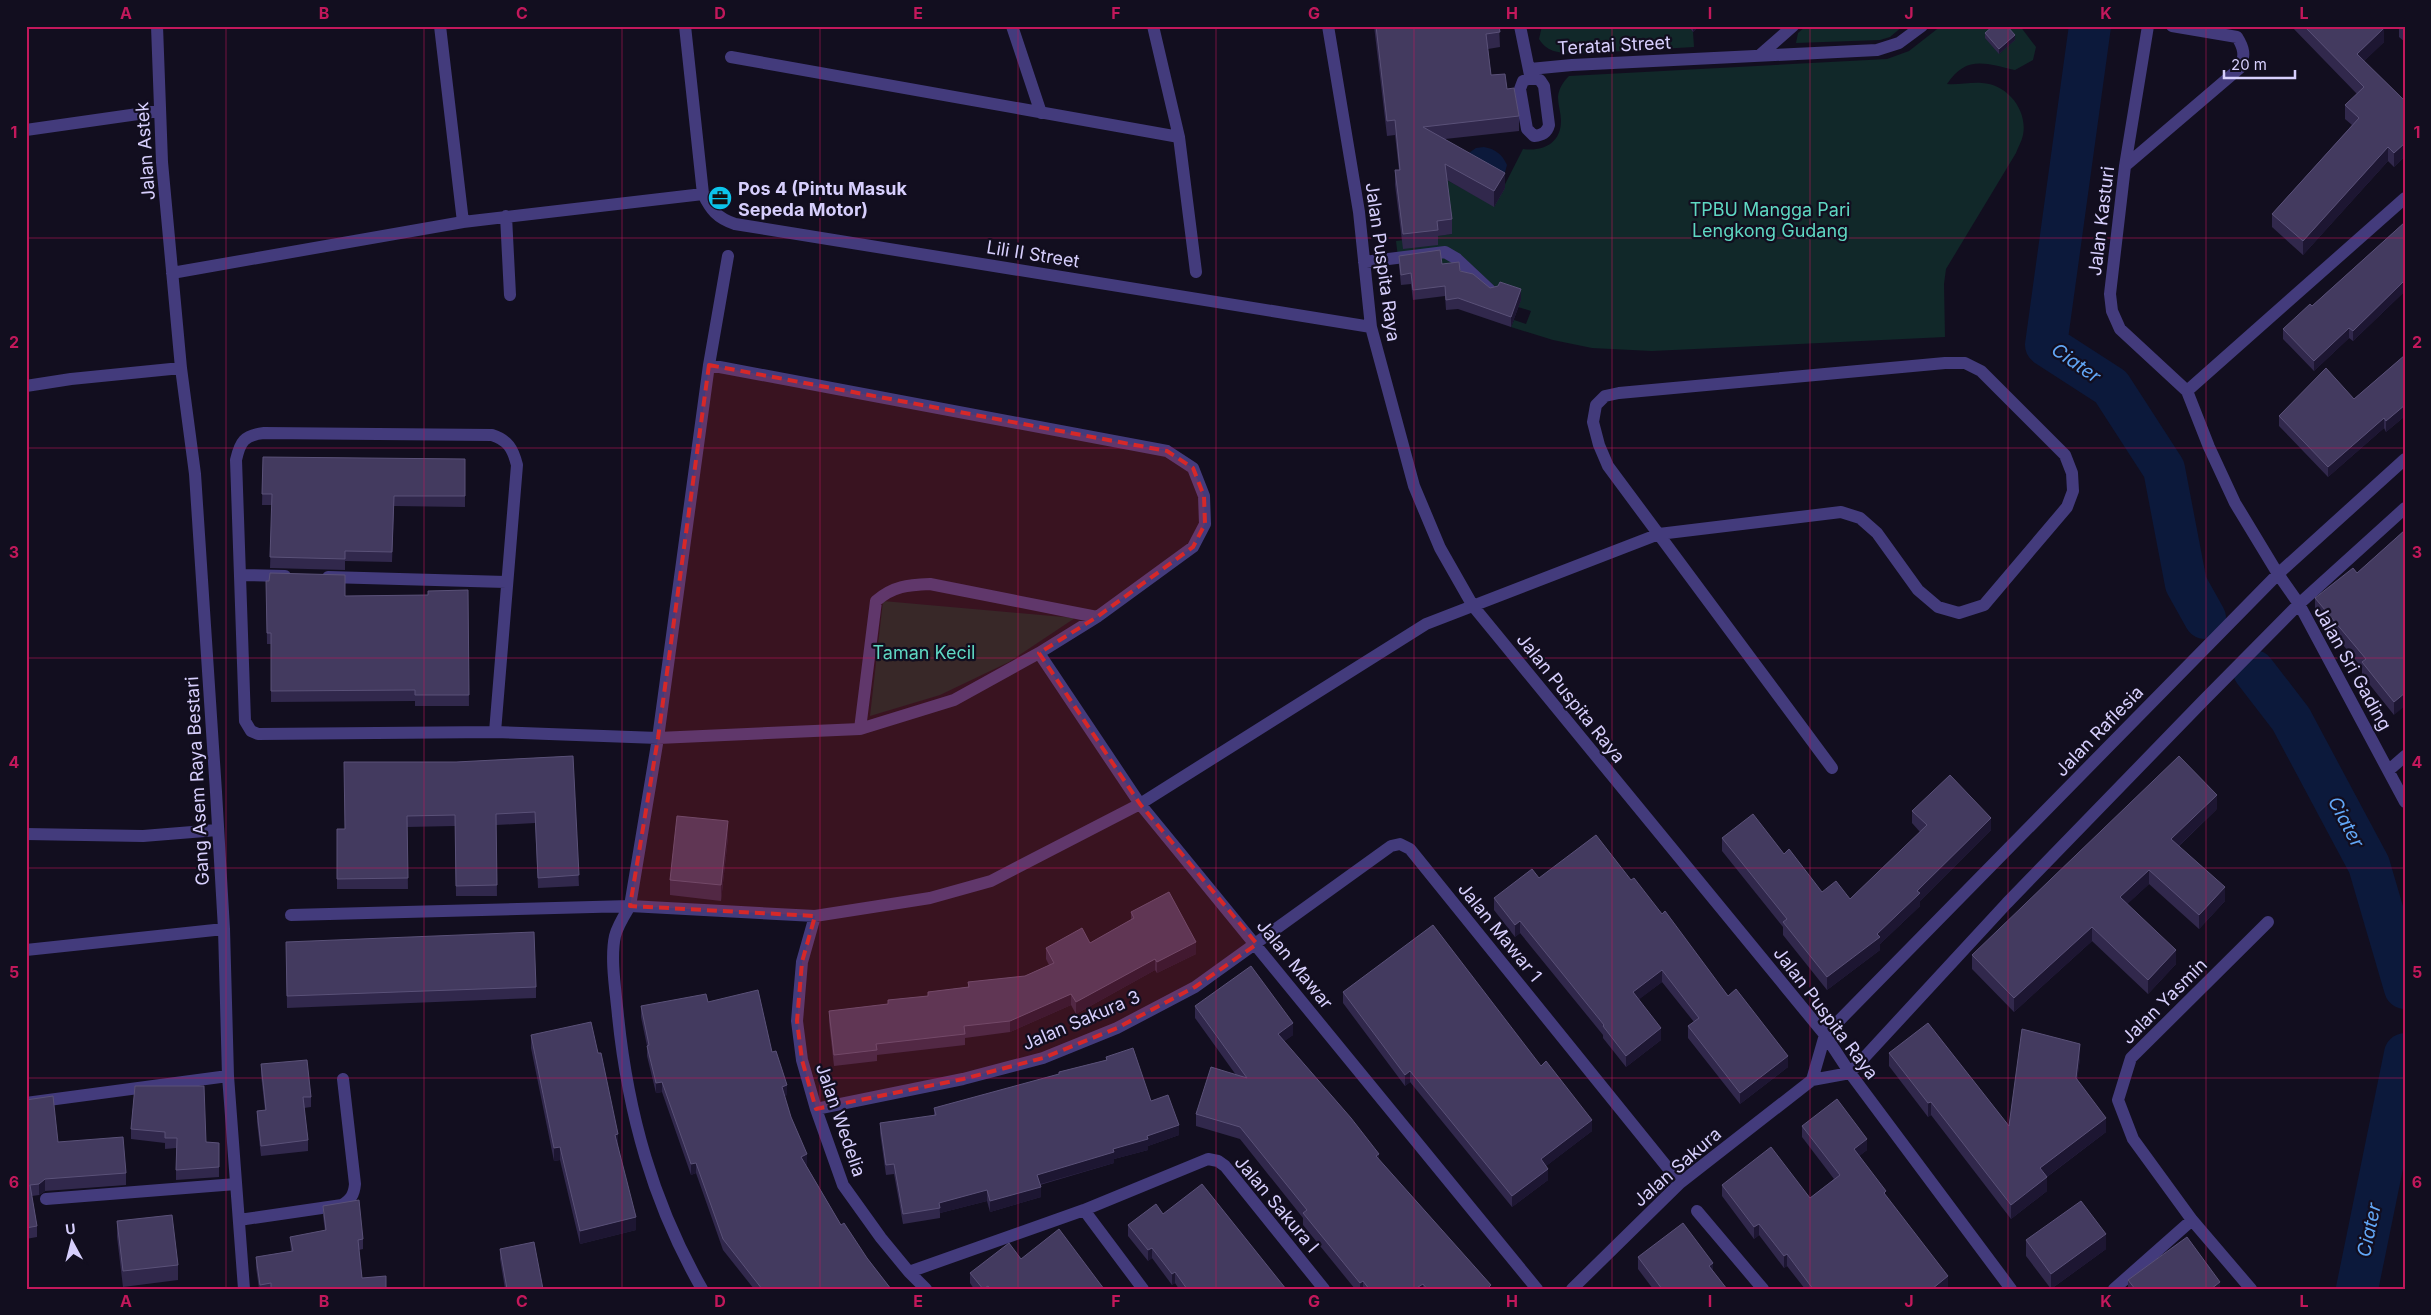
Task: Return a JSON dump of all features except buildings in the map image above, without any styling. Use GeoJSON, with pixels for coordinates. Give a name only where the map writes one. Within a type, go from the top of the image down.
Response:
{"type":"FeatureCollection","features":[{"type":"Feature","properties":{"kind":"street","name":"Jalan Astek"},"geometry":{"type":"LineString","coordinates":[[157,26],[159,111],[172,273]]}},
{"type":"Feature","properties":{"kind":"street"},"geometry":{"type":"LineString","coordinates":[[440,26],[463,222]]}},
{"type":"Feature","properties":{"kind":"street"},"geometry":{"type":"LineString","coordinates":[[172,273],[463,222],[703,194],[685,26]]}},
{"type":"Feature","properties":{"kind":"street"},"geometry":{"type":"LineString","coordinates":[[1012,26],[1041,112]]}},
{"type":"Feature","properties":{"kind":"street"},"geometry":{"type":"LineString","coordinates":[[1154,26],[1179,137],[1196,272]]}},
{"type":"Feature","properties":{"kind":"street","name":"Jalan Puspita Raya"},"geometry":{"type":"LineString","coordinates":[[1328,26],[1359,212],[1371,327],[1414,486],[1440,548],[1473,606],[1825,1036],[1850,1073],[2011,1289]]}},
{"type":"Feature","properties":{"kind":"street","name":"Teratai Street"},"geometry":{"type":"LineString","coordinates":[[1520,26],[1530,73],[1760,55],[1877,50],[1899,43],[1922,26]]}},
{"type":"Feature","properties":{"kind":"street"},"geometry":{"type":"LineString","coordinates":[[1760,55],[1793,26]]}},
{"type":"Feature","properties":{"kind":"street","name":"Jalan Kasturi"},"geometry":{"type":"LineString","coordinates":[[2148,26],[2125,166],[2110,294],[2112,311],[2120,329],[2187,392],[2209,447],[2235,503],[2278,574]]}},
{"type":"Feature","properties":{"kind":"street"},"geometry":{"type":"LineString","coordinates":[[2125,166],[2241,67],[2244,58],[2243,46],[2237,37],[2172,26]]}},
{"type":"Feature","properties":{"kind":"street"},"geometry":{"type":"LineString","coordinates":[[731,57],[1179,137]]}},
{"type":"Feature","properties":{"kind":"street"},"geometry":{"type":"LineString","coordinates":[[26,130],[159,111]]}},
{"type":"Feature","properties":{"kind":"street","name":"Lili II Street"},"geometry":{"type":"LineString","coordinates":[[703,194],[714,214],[721,220],[735,224],[1371,327]]}},
{"type":"Feature","properties":{"kind":"street"},"geometry":{"type":"LineString","coordinates":[[2187,392],[2405,198]]}},
{"type":"Feature","properties":{"kind":"street"},"geometry":{"type":"LineString","coordinates":[[506,216],[510,294]]}},
{"type":"Feature","properties":{"kind":"street"},"geometry":{"type":"LineString","coordinates":[[1364,262],[1445,252],[1457,259],[1492,291]]}},
{"type":"Feature","properties":{"kind":"street"},"geometry":{"type":"LineString","coordinates":[[702,1289],[667,1216],[648,1169],[633,1118],[626,1083],[614,974],[614,938],[630,906],[658,738],[710,365],[728,256]]}},
{"type":"Feature","properties":{"kind":"street","name":"Gang Asem Raya Bestari"},"geometry":{"type":"LineString","coordinates":[[172,273],[181,368],[195,474],[224,929],[228,1076],[244,1289]]}},
{"type":"Feature","properties":{"kind":"street"},"geometry":{"type":"LineString","coordinates":[[291,915],[630,906],[815,916],[930,898],[991,881],[1140,804],[1426,624],[1659,534],[1841,512],[1860,518],[1877,533],[1918,590],[1938,607],[1959,613],[1984,605],[2068,507],[2073,491],[2072,474],[2065,455],[1981,370],[1964,364],[1935,364],[1605,396],[1596,405],[1593,422],[1598,445],[1608,466],[1659,534],[1832,768]]}},
{"type":"Feature","properties":{"kind":"street"},"geometry":{"type":"LineString","coordinates":[[495,732],[517,466],[510,445],[492,435],[264,433],[244,438],[239,445],[236,460],[245,721],[251,731],[266,735],[495,732],[658,738],[860,729],[954,700],[1039,653],[1098,617],[1193,547],[1205,524],[1204,496],[1193,468],[1167,451],[710,365]]}},
{"type":"Feature","properties":{"kind":"street"},"geometry":{"type":"LineString","coordinates":[[26,386],[71,379],[181,368]]}},
{"type":"Feature","properties":{"kind":"street","name":"Jalan Raflesia"},"geometry":{"type":"LineString","coordinates":[[1825,1036],[2278,574],[2405,459]]}},
{"type":"Feature","properties":{"kind":"street"},"geometry":{"type":"LineString","coordinates":[[1850,1073],[2007,903],[2299,604],[2405,508]]}},
{"type":"Feature","properties":{"kind":"street","name":"Jalan Sri Gading"},"geometry":{"type":"LineString","coordinates":[[2278,574],[2299,604],[2405,802]]}},
{"type":"Feature","properties":{"kind":"street"},"geometry":{"type":"LineString","coordinates":[[240,575],[299,576]]}},
{"type":"Feature","properties":{"kind":"street"},"geometry":{"type":"LineString","coordinates":[[319,577],[506,582]]}},
{"type":"Feature","properties":{"kind":"street"},"geometry":{"type":"LineString","coordinates":[[860,729],[876,601],[887,591],[902,586],[930,584],[1098,617]]}},
{"type":"Feature","properties":{"kind":"street","name":"Jalan Mawar"},"geometry":{"type":"LineString","coordinates":[[1039,653],[1140,804],[1537,1289]]}},
{"type":"Feature","properties":{"kind":"street"},"geometry":{"type":"LineString","coordinates":[[2389,770],[2405,756]]}},
{"type":"Feature","properties":{"kind":"street"},"geometry":{"type":"LineString","coordinates":[[26,834],[143,836],[217,830]]}},
{"type":"Feature","properties":{"kind":"street","name":"Jalan Mawar 1"},"geometry":{"type":"LineString","coordinates":[[1256,944],[1391,846],[1406,845],[1680,1183]]}},
{"type":"Feature","properties":{"kind":"street","name":"Jalan Wedelia"},"geometry":{"type":"LineString","coordinates":[[815,916],[802,962],[798,1021],[802,1060],[816,1109],[843,1185],[880,1238],[926,1289]]}},
{"type":"Feature","properties":{"kind":"street","name":"Jalan Yasmin"},"geometry":{"type":"LineString","coordinates":[[2251,1289],[2192,1220],[2133,1139],[2118,1100],[2131,1058],[2268,922]]}},
{"type":"Feature","properties":{"kind":"street"},"geometry":{"type":"LineString","coordinates":[[26,950],[224,929]]}},
{"type":"Feature","properties":{"kind":"street","name":"Jalan Sakura 3"},"geometry":{"type":"LineString","coordinates":[[816,1109],[963,1079],[1043,1058],[1117,1028],[1195,986],[1256,944]]}},
{"type":"Feature","properties":{"kind":"street"},"geometry":{"type":"LineString","coordinates":[[1812,1080],[1825,1036]]}},
{"type":"Feature","properties":{"kind":"street","name":"Jalan Sakura"},"geometry":{"type":"LineString","coordinates":[[1572,1289],[1680,1183],[1812,1080],[1850,1073]]}},
{"type":"Feature","properties":{"kind":"street"},"geometry":{"type":"LineString","coordinates":[[26,1104],[228,1076]]}},
{"type":"Feature","properties":{"kind":"street"},"geometry":{"type":"LineString","coordinates":[[239,1220],[342,1205],[350,1200],[355,1184],[343,1079]]}},
{"type":"Feature","properties":{"kind":"street","name":"Jalan Sakura I"},"geometry":{"type":"LineString","coordinates":[[1084,1210],[1208,1159],[1218,1161],[1225,1166],[1324,1289]]}},
{"type":"Feature","properties":{"kind":"street"},"geometry":{"type":"LineString","coordinates":[[46,1199],[236,1184]]}},
{"type":"Feature","properties":{"kind":"street"},"geometry":{"type":"LineString","coordinates":[[909,1272],[1084,1210],[1143,1289]]}},
{"type":"Feature","properties":{"kind":"street"},"geometry":{"type":"LineString","coordinates":[[1697,1211],[1763,1289]]}},
{"type":"Feature","properties":{"kind":"street"},"geometry":{"type":"LineString","coordinates":[[2114,1289],[2192,1220]]}},
{"type":"Feature","properties":{"kind":"highlighted area"},"geometry":{"type":"Polygon","coordinates":[[[709,365],[1167,451],[1193,468],[1204,496],[1205,524],[1193,547],[1097,617],[1039,653],[1140,804],[1257,944],[1195,987],[1117,1028],[1043,1058],[963,1079],[816,1109],[802,1060],[797,1021],[802,962],[815,916],[630,906],[658,738],[709,365]]]}},
{"type":"Feature","properties":{"kind":"green space"},"geometry":{"type":"Polygon","coordinates":[[[1542,26],[1688,26],[1693,32],[1694,47],[1562,53],[1545,47],[1539,39],[1542,26]]]}},
{"type":"Feature","properties":{"kind":"green space"},"geometry":{"type":"Polygon","coordinates":[[[1806,26],[1903,26],[1890,37],[1880,40],[1796,43],[1798,33],[1806,26]]]}},
{"type":"Feature","properties":{"kind":"green space","name":"TPBU Mangga Pari Lengkong Gudang"},"geometry":{"type":"Polygon","coordinates":[[[1941,26],[2020,26],[2036,47],[2033,60],[2015,70],[1985,64],[1969,65],[1954,75],[1947,84],[1982,83],[2000,88],[2014,100],[2019,108],[2024,126],[2016,153],[1946,269],[1944,284],[1945,337],[1652,351],[1592,348],[1553,340],[1511,327],[1514,320],[1526,324],[1531,311],[1518,307],[1520,299],[1399,266],[1396,241],[1452,234],[1445,179],[1494,206],[1523,149],[1530,150],[1544,147],[1554,140],[1558,135],[1561,121],[1559,94],[1562,85],[1569,76],[1887,59],[1909,51],[1941,26]]]}},
{"type":"Feature","properties":{"kind":"green space","name":"Taman Kecil"},"geometry":{"type":"Polygon","coordinates":[[[883,601],[1075,618],[1009,662],[940,695],[870,716],[883,601]]]}},
{"type":"Feature","properties":{"kind":"water"},"geometry":{"type":"Polygon","coordinates":[[[1476,148],[1492,149],[1503,158],[1507,165],[1504,176],[1466,155],[1476,148]]]}},
{"type":"Feature","properties":{"kind":"waterway","name":"Ciater"},"geometry":{"type":"LineString","coordinates":[[2090,26],[2046,345],[2111,387],[2164,469],[2186,584],[2205,618]]}},
{"type":"Feature","properties":{"kind":"waterway","name":"Ciater"},"geometry":{"type":"LineString","coordinates":[[2254,671],[2291,719],[2369,865],[2405,988]]}},
{"type":"Feature","properties":{"kind":"waterway","name":"Ciater"},"geometry":{"type":"LineString","coordinates":[[2357,1289],[2405,1054]]}},
{"type":"Feature","properties":{"kind":"place","name":"Pos 4 (Pintu Masuk Sepeda Motor)"},"geometry":{"type":"Point","coordinates":[720,198]}}]}
